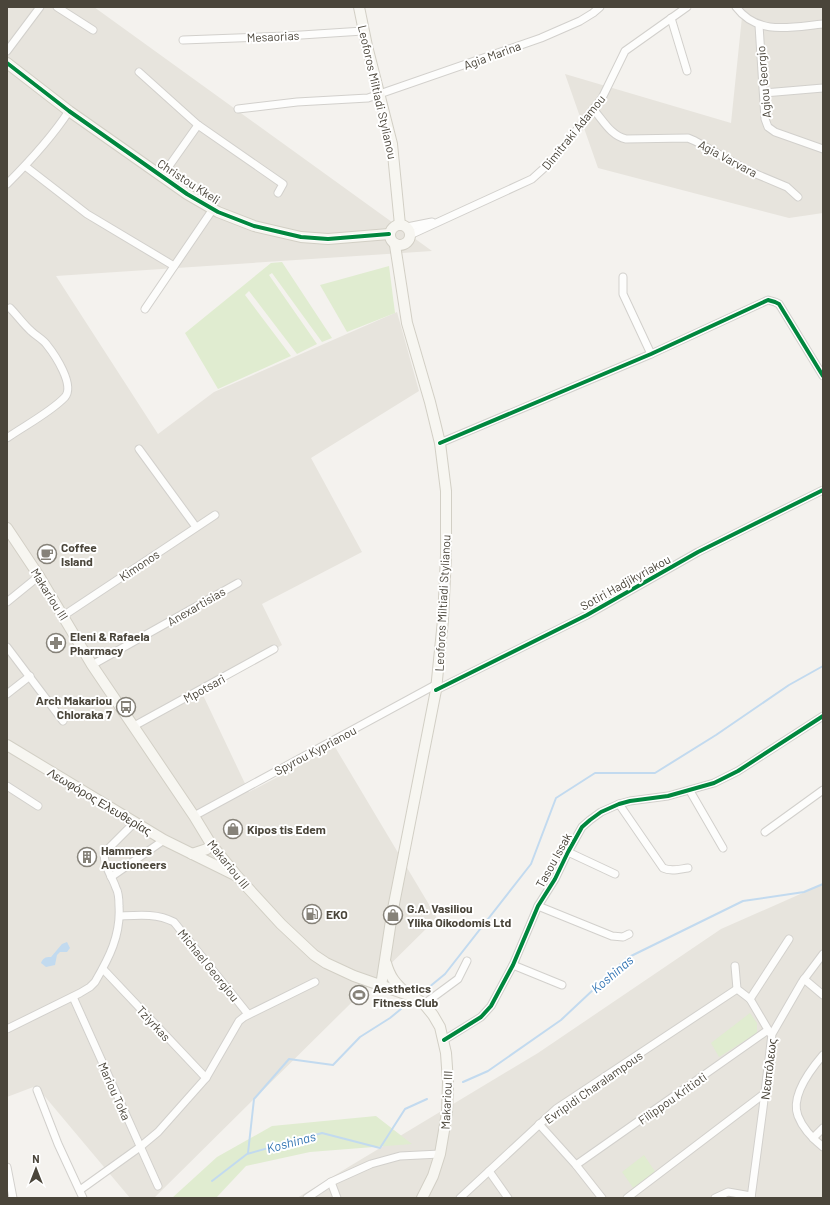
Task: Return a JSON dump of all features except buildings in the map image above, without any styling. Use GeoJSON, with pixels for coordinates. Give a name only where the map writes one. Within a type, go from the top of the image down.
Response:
{"type":"FeatureCollection","features":[{"type":"Feature","properties":{"kind":"main road","name":"Leoforos Miltiadi Stylianou"},"geometry":{"type":"LineString","coordinates":[[358,7],[392,144],[400,236],[401,286],[408,330],[430,402],[440,443],[446,491],[446,555],[443,620],[437,687],[392,914],[381,986]]}},
{"type":"Feature","properties":{"kind":"main road","name":"Christou Kkeli"},"geometry":{"type":"LineString","coordinates":[[7,63],[69,111],[193,198],[212,209],[239,221],[262,229],[301,237],[328,239],[400,236]]}},
{"type":"Feature","properties":{"kind":"main road","name":"Makariou III"},"geometry":{"type":"LineString","coordinates":[[7,528],[39,576],[92,666],[134,726],[211,844],[237,876],[303,946],[326,963],[358,978],[406,994],[424,1004],[436,1020],[444,1040],[447,1060],[447,1113],[440,1154],[433,1176],[422,1198]]}},
{"type":"Feature","properties":{"kind":"main road","name":"Λεωφόρος Ελευθερίας"},"geometry":{"type":"LineString","coordinates":[[7,745],[164,840],[237,876]]}},
{"type":"Feature","properties":{"kind":"main road"},"geometry":{"type":"LineString","coordinates":[[192,854],[207,849],[211,844]]}},
{"type":"Feature","properties":{"kind":"main road"},"geometry":{"type":"LineString","coordinates":[[358,978],[374,976],[385,959]]}},
{"type":"Feature","properties":{"kind":"main road"},"geometry":{"type":"LineString","coordinates":[[385,959],[389,974],[406,994]]}},
{"type":"Feature","properties":{"kind":"street"},"geometry":{"type":"LineString","coordinates":[[7,51],[40,7]]}},
{"type":"Feature","properties":{"kind":"street"},"geometry":{"type":"LineString","coordinates":[[57,7],[93,30]]}},
{"type":"Feature","properties":{"kind":"street","name":"Agia Marina"},"geometry":{"type":"LineString","coordinates":[[238,109],[297,102],[368,98],[380,95],[541,38],[580,21],[594,13],[600,7]]}},
{"type":"Feature","properties":{"kind":"street","name":"Dimitraki Adamou"},"geometry":{"type":"LineString","coordinates":[[400,236],[445,219],[532,179],[553,160],[602,98],[625,51],[687,7]]}},
{"type":"Feature","properties":{"kind":"street"},"geometry":{"type":"LineString","coordinates":[[736,7],[748,19],[759,25],[777,28],[823,24]]}},
{"type":"Feature","properties":{"kind":"street"},"geometry":{"type":"LineString","coordinates":[[672,18],[688,71]]}},
{"type":"Feature","properties":{"kind":"street","name":"Agiou Georgio"},"geometry":{"type":"LineString","coordinates":[[759,25],[765,119],[768,127],[776,132],[823,149]]}},
{"type":"Feature","properties":{"kind":"street","name":"Mesaorias"},"geometry":{"type":"LineString","coordinates":[[183,40],[363,31]]}},
{"type":"Feature","properties":{"kind":"street"},"geometry":{"type":"LineString","coordinates":[[138,72],[198,125],[283,184],[278,193]]}},
{"type":"Feature","properties":{"kind":"street"},"geometry":{"type":"LineString","coordinates":[[764,92],[823,88]]}},
{"type":"Feature","properties":{"kind":"street","name":"Agia Varvara"},"geometry":{"type":"LineString","coordinates":[[594,109],[614,135],[620,138],[688,138],[749,171],[787,187],[798,197]]}},
{"type":"Feature","properties":{"kind":"street"},"geometry":{"type":"LineString","coordinates":[[7,184],[61,123],[69,111]]}},
{"type":"Feature","properties":{"kind":"street"},"geometry":{"type":"LineString","coordinates":[[162,176],[198,125]]}},
{"type":"Feature","properties":{"kind":"street"},"geometry":{"type":"LineString","coordinates":[[24,166],[87,214],[174,266]]}},
{"type":"Feature","properties":{"kind":"street"},"geometry":{"type":"LineString","coordinates":[[145,309],[212,209]]}},
{"type":"Feature","properties":{"kind":"street"},"geometry":{"type":"LineString","coordinates":[[623,277],[623,294],[652,354]]}},
{"type":"Feature","properties":{"kind":"street"},"geometry":{"type":"LineString","coordinates":[[440,443],[652,354],[768,300],[779,304],[823,376]]}},
{"type":"Feature","properties":{"kind":"street"},"geometry":{"type":"LineString","coordinates":[[7,438],[50,409],[65,397],[68,392],[66,378],[46,344],[31,332],[10,308]]}},
{"type":"Feature","properties":{"kind":"street"},"geometry":{"type":"LineString","coordinates":[[139,449],[196,527]]}},
{"type":"Feature","properties":{"kind":"street","name":"Sotiri Hadjikyriakou"},"geometry":{"type":"LineString","coordinates":[[437,687],[587,615],[698,552],[823,490]]}},
{"type":"Feature","properties":{"kind":"street","name":"Kimonos"},"geometry":{"type":"LineString","coordinates":[[63,616],[215,515]]}},
{"type":"Feature","properties":{"kind":"street"},"geometry":{"type":"LineString","coordinates":[[7,602],[39,576]]}},
{"type":"Feature","properties":{"kind":"street","name":"Anexartisias"},"geometry":{"type":"LineString","coordinates":[[92,666],[238,583]]}},
{"type":"Feature","properties":{"kind":"street"},"geometry":{"type":"LineString","coordinates":[[7,647],[63,721]]}},
{"type":"Feature","properties":{"kind":"street","name":"Mpotsari"},"geometry":{"type":"LineString","coordinates":[[134,726],[274,649]]}},
{"type":"Feature","properties":{"kind":"street"},"geometry":{"type":"LineString","coordinates":[[7,694],[30,676]]}},
{"type":"Feature","properties":{"kind":"street","name":"Spyrou Kyprianou"},"geometry":{"type":"LineString","coordinates":[[194,816],[437,687]]}},
{"type":"Feature","properties":{"kind":"street","name":"Tasou Issak"},"geometry":{"type":"LineString","coordinates":[[444,1040],[486,1013],[513,965],[538,906],[555,879],[582,827],[590,820],[600,812],[619,804],[668,796],[714,783],[738,771],[823,716]]}},
{"type":"Feature","properties":{"kind":"street"},"geometry":{"type":"LineString","coordinates":[[7,786],[38,806]]}},
{"type":"Feature","properties":{"kind":"street"},"geometry":{"type":"LineString","coordinates":[[765,832],[823,790]]}},
{"type":"Feature","properties":{"kind":"street"},"geometry":{"type":"LineString","coordinates":[[690,791],[723,848]]}},
{"type":"Feature","properties":{"kind":"street"},"geometry":{"type":"LineString","coordinates":[[619,804],[663,868],[667,870],[688,868]]}},
{"type":"Feature","properties":{"kind":"street"},"geometry":{"type":"LineString","coordinates":[[7,1029],[73,997],[96,982],[118,932],[120,916],[117,889],[104,861],[104,853],[134,822]]}},
{"type":"Feature","properties":{"kind":"street"},"geometry":{"type":"LineString","coordinates":[[111,877],[164,840]]}},
{"type":"Feature","properties":{"kind":"street"},"geometry":{"type":"LineString","coordinates":[[568,852],[615,874]]}},
{"type":"Feature","properties":{"kind":"street"},"geometry":{"type":"LineString","coordinates":[[538,906],[612,936],[623,936],[629,934]]}},
{"type":"Feature","properties":{"kind":"street","name":"Michael Georgiou"},"geometry":{"type":"LineString","coordinates":[[120,916],[156,916],[174,922],[248,1014]]}},
{"type":"Feature","properties":{"kind":"street"},"geometry":{"type":"LineString","coordinates":[[750,999],[789,939]]}},
{"type":"Feature","properties":{"kind":"street","name":"Νεαπόλεως"},"geometry":{"type":"LineString","coordinates":[[751,1197],[765,1093],[770,1032],[804,979],[823,954]]}},
{"type":"Feature","properties":{"kind":"street"},"geometry":{"type":"LineString","coordinates":[[424,1004],[458,979],[467,961]]}},
{"type":"Feature","properties":{"kind":"street"},"geometry":{"type":"LineString","coordinates":[[513,965],[562,985]]}},
{"type":"Feature","properties":{"kind":"street"},"geometry":{"type":"LineString","coordinates":[[735,966],[737,989],[750,999],[770,1032]]}},
{"type":"Feature","properties":{"kind":"street","name":"Tziyrkas"},"geometry":{"type":"LineString","coordinates":[[103,969],[206,1078]]}},
{"type":"Feature","properties":{"kind":"street"},"geometry":{"type":"LineString","coordinates":[[804,979],[823,995]]}},
{"type":"Feature","properties":{"kind":"street"},"geometry":{"type":"LineString","coordinates":[[80,1190],[140,1147],[158,1132],[206,1078],[239,1021],[248,1014],[315,982]]}},
{"type":"Feature","properties":{"kind":"street","name":"Evripidi Charalampous"},"geometry":{"type":"LineString","coordinates":[[460,1198],[556,1109],[737,989]]}},
{"type":"Feature","properties":{"kind":"street","name":"Mariou Toka"},"geometry":{"type":"LineString","coordinates":[[73,997],[158,1186]]}},
{"type":"Feature","properties":{"kind":"street","name":"Filippou Kritioti"},"geometry":{"type":"LineString","coordinates":[[576,1165],[770,1032]]}},
{"type":"Feature","properties":{"kind":"street"},"geometry":{"type":"LineString","coordinates":[[823,1055],[807,1075],[800,1090],[797,1102],[797,1115],[813,1138],[823,1148]]}},
{"type":"Feature","properties":{"kind":"street"},"geometry":{"type":"LineString","coordinates":[[37,1090],[58,1144],[83,1198]]}},
{"type":"Feature","properties":{"kind":"street"},"geometry":{"type":"LineString","coordinates":[[627,1198],[765,1093]]}},
{"type":"Feature","properties":{"kind":"street"},"geometry":{"type":"LineString","coordinates":[[539,1124],[576,1165],[602,1198]]}},
{"type":"Feature","properties":{"kind":"street"},"geometry":{"type":"LineString","coordinates":[[813,1138],[823,1128]]}},
{"type":"Feature","properties":{"kind":"street"},"geometry":{"type":"LineString","coordinates":[[307,1198],[331,1182],[371,1164],[400,1156],[440,1154]]}},
{"type":"Feature","properties":{"kind":"street"},"geometry":{"type":"LineString","coordinates":[[7,1167],[13,1198]]}},
{"type":"Feature","properties":{"kind":"street"},"geometry":{"type":"LineString","coordinates":[[489,1171],[508,1198]]}},
{"type":"Feature","properties":{"kind":"street"},"geometry":{"type":"LineString","coordinates":[[331,1182],[337,1198]]}},
{"type":"Feature","properties":{"kind":"street"},"geometry":{"type":"LineString","coordinates":[[715,1198],[728,1192],[751,1197]]}},
{"type":"Feature","properties":{"kind":"shaded area"},"geometry":{"type":"Polygon","coordinates":[[[7,7],[94,7],[432,251],[56,276],[158,434],[214,392],[397,312],[419,391],[311,458],[362,552],[262,604],[282,645],[202,693],[249,792],[335,747],[437,918],[154,1198],[130,1198],[36,1086],[7,1097],[7,7]]]}},
{"type":"Feature","properties":{"kind":"shaded area"},"geometry":{"type":"Polygon","coordinates":[[[743,7],[823,7],[823,213],[789,218],[598,168],[565,74],[731,123],[743,7]]]}},
{"type":"Feature","properties":{"kind":"shaded area"},"geometry":{"type":"Polygon","coordinates":[[[823,884],[823,1198],[297,1198],[538,1053],[721,929],[823,884]]]}},
{"type":"Feature","properties":{"kind":"green space"},"geometry":{"type":"Polygon","coordinates":[[[282,262],[332,338],[322,342],[272,273],[269,275],[317,344],[297,354],[249,291],[245,295],[291,356],[218,389],[185,333],[271,263],[282,262]]]}},
{"type":"Feature","properties":{"kind":"green space"},"geometry":{"type":"Polygon","coordinates":[[[389,266],[395,313],[347,332],[320,285],[389,266]]]}},
{"type":"Feature","properties":{"kind":"green space"},"geometry":{"type":"Polygon","coordinates":[[[750,1013],[757,1023],[757,1033],[719,1057],[711,1043],[750,1013]]]}},
{"type":"Feature","properties":{"kind":"green space"},"geometry":{"type":"Polygon","coordinates":[[[376,1116],[412,1144],[310,1152],[246,1166],[216,1198],[172,1198],[217,1157],[272,1126],[376,1116]]]}},
{"type":"Feature","properties":{"kind":"green space"},"geometry":{"type":"Polygon","coordinates":[[[644,1155],[656,1173],[634,1189],[622,1172],[644,1155]]]}},
{"type":"Feature","properties":{"kind":"water"},"geometry":{"type":"Polygon","coordinates":[[[67,942],[70,948],[67,952],[60,952],[57,955],[55,965],[46,967],[41,963],[43,959],[51,957],[62,944],[67,942]]]}},
{"type":"Feature","properties":{"kind":"waterway"},"geometry":{"type":"LineString","coordinates":[[428,988],[445,974],[531,864],[556,798],[595,773],[655,773],[716,735],[789,685],[823,666]]}},
{"type":"Feature","properties":{"kind":"waterway","name":"Koshinas"},"geometry":{"type":"LineString","coordinates":[[463,1082],[488,1071],[561,1020],[627,958],[743,901],[804,892],[823,884]]}},
{"type":"Feature","properties":{"kind":"waterway"},"geometry":{"type":"LineString","coordinates":[[248,1153],[254,1099],[289,1059],[333,1065],[360,1037],[390,1018],[401,1009]]}},
{"type":"Feature","properties":{"kind":"waterway","name":"Koshinas"},"geometry":{"type":"LineString","coordinates":[[212,1181],[247,1154],[322,1133],[380,1148],[405,1109],[427,1099]]}},
{"type":"Feature","properties":{"kind":"cycle path"},"geometry":{"type":"LineString","coordinates":[[7,63],[69,111],[187,194],[218,212],[254,226],[301,237],[328,239],[389,234]]}},
{"type":"Feature","properties":{"kind":"cycle path"},"geometry":{"type":"LineString","coordinates":[[440,443],[651,354],[768,300],[779,304],[823,376]]}},
{"type":"Feature","properties":{"kind":"cycle path"},"geometry":{"type":"LineString","coordinates":[[436,690],[587,615],[698,552],[823,490]]}},
{"type":"Feature","properties":{"kind":"cycle path"},"geometry":{"type":"LineString","coordinates":[[444,1040],[481,1017],[491,1006],[513,965],[538,906],[555,879],[582,827],[590,820],[601,812],[619,804],[668,796],[714,783],[738,771],[823,716]]}},
{"type":"Feature","properties":{"kind":"place","name":"Coffee Island"},"geometry":{"type":"Point","coordinates":[47,554]}},
{"type":"Feature","properties":{"kind":"place","name":"Eleni & Rafaela Pharmacy"},"geometry":{"type":"Point","coordinates":[56,643]}},
{"type":"Feature","properties":{"kind":"place","name":"Arch Makariou Chloraka 7"},"geometry":{"type":"Point","coordinates":[126,707]}},
{"type":"Feature","properties":{"kind":"place","name":"Kipos tis Edem"},"geometry":{"type":"Point","coordinates":[233,829]}},
{"type":"Feature","properties":{"kind":"place","name":"Hammers Auctioneers"},"geometry":{"type":"Point","coordinates":[87,857]}},
{"type":"Feature","properties":{"kind":"place","name":"EKO"},"geometry":{"type":"Point","coordinates":[312,914]}},
{"type":"Feature","properties":{"kind":"place","name":"G.A. Vasiliou Ylika Oikodomis Ltd"},"geometry":{"type":"Point","coordinates":[393,915]}},
{"type":"Feature","properties":{"kind":"place","name":"Aesthetics Fitness Club"},"geometry":{"type":"Point","coordinates":[359,995]}}]}
